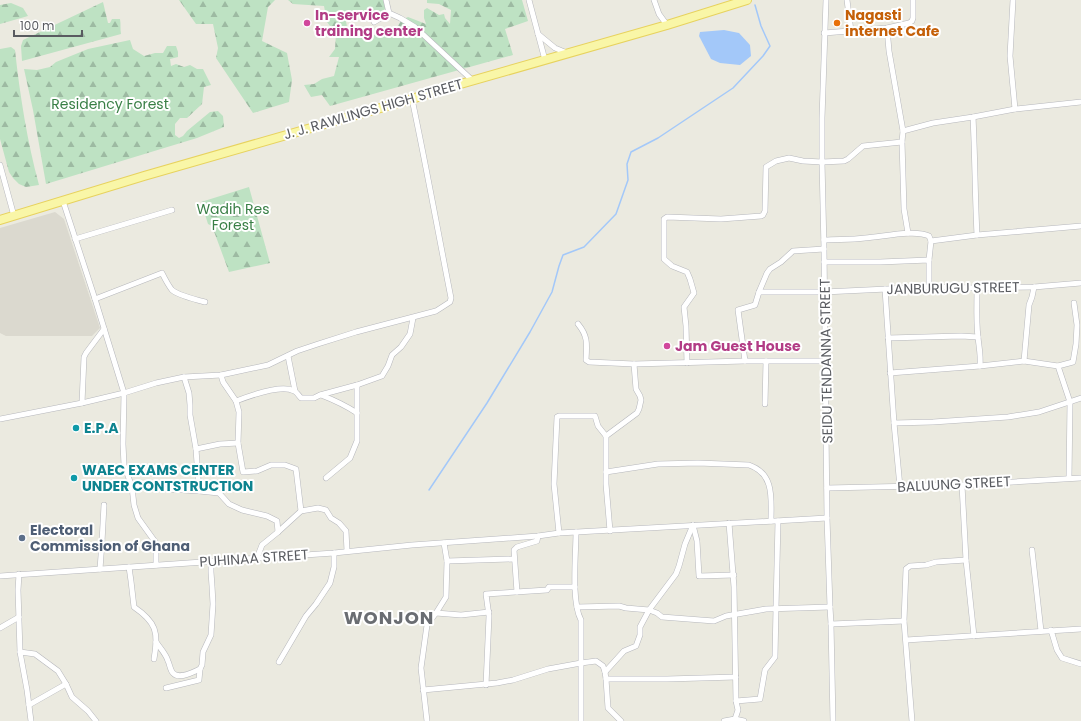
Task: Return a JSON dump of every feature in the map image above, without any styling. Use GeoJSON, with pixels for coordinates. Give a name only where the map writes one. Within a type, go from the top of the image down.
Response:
{"type":"FeatureCollection","features":[{"type":"Feature","properties":{"kind":"main road","name":"J. J. RAWLINGS HIGH STREET"},"geometry":{"type":"LineString","coordinates":[[0,220],[472,80],[667,25],[747,0]]}},
{"type":"Feature","properties":{"kind":"street"},"geometry":{"type":"LineString","coordinates":[[386,0],[389,13]]}},
{"type":"Feature","properties":{"kind":"street"},"geometry":{"type":"LineString","coordinates":[[529,0],[545,60]]}},
{"type":"Feature","properties":{"kind":"street"},"geometry":{"type":"LineString","coordinates":[[654,0],[659,14],[667,25]]}},
{"type":"Feature","properties":{"kind":"street","name":"SEIDU TENDANNA STREET"},"geometry":{"type":"LineString","coordinates":[[826,0],[822,162],[826,361],[827,518],[833,721]]}},
{"type":"Feature","properties":{"kind":"street"},"geometry":{"type":"LineString","coordinates":[[847,0],[851,31]]}},
{"type":"Feature","properties":{"kind":"street"},"geometry":{"type":"LineString","coordinates":[[824,33],[887,28],[912,21],[913,0]]}},
{"type":"Feature","properties":{"kind":"street"},"geometry":{"type":"LineString","coordinates":[[1012,0],[1010,56],[1015,109]]}},
{"type":"Feature","properties":{"kind":"street"},"geometry":{"type":"LineString","coordinates":[[374,22],[389,13]]}},
{"type":"Feature","properties":{"kind":"street"},"geometry":{"type":"LineString","coordinates":[[389,13],[415,27],[472,80]]}},
{"type":"Feature","properties":{"kind":"street"},"geometry":{"type":"LineString","coordinates":[[887,28],[888,51],[903,130],[904,209],[908,233]]}},
{"type":"Feature","properties":{"kind":"street"},"geometry":{"type":"LineString","coordinates":[[538,34],[555,48],[568,53]]}},
{"type":"Feature","properties":{"kind":"street"},"geometry":{"type":"LineString","coordinates":[[0,419],[82,403],[184,377],[221,375],[268,365],[318,344],[356,332],[436,311],[450,302],[452,298],[436,221],[426,162],[412,99]]}},
{"type":"Feature","properties":{"kind":"street"},"geometry":{"type":"LineString","coordinates":[[903,130],[1015,109],[1081,102]]}},
{"type":"Feature","properties":{"kind":"street"},"geometry":{"type":"LineString","coordinates":[[973,117],[977,235]]}},
{"type":"Feature","properties":{"kind":"street"},"geometry":{"type":"LineString","coordinates":[[687,363],[684,307],[694,293],[690,279],[686,272],[672,266],[664,259],[664,219],[667,217],[720,218],[761,216],[765,211],[766,167],[768,165],[776,161],[789,158],[803,162],[844,161],[863,146],[902,142]]}},
{"type":"Feature","properties":{"kind":"street"},"geometry":{"type":"LineString","coordinates":[[0,166],[14,216]]}},
{"type":"Feature","properties":{"kind":"street"},"geometry":{"type":"LineString","coordinates":[[63,201],[124,393],[124,465],[132,487],[134,505],[138,518],[156,543],[156,565]]}},
{"type":"Feature","properties":{"kind":"street"},"geometry":{"type":"LineString","coordinates":[[75,239],[172,210]]}},
{"type":"Feature","properties":{"kind":"street"},"geometry":{"type":"LineString","coordinates":[[931,241],[977,235],[1081,226]]}},
{"type":"Feature","properties":{"kind":"street"},"geometry":{"type":"LineString","coordinates":[[824,240],[864,238],[908,233],[925,234],[929,236],[931,241],[928,260],[929,287]]}},
{"type":"Feature","properties":{"kind":"street"},"geometry":{"type":"LineString","coordinates":[[745,361],[738,310],[755,305],[767,273],[793,251],[824,249]]}},
{"type":"Feature","properties":{"kind":"street"},"geometry":{"type":"LineString","coordinates":[[824,262],[928,260]]}},
{"type":"Feature","properties":{"kind":"street"},"geometry":{"type":"LineString","coordinates":[[95,298],[162,273],[172,289],[178,293],[205,302]]}},
{"type":"Feature","properties":{"kind":"street","name":"JANBURUGU STREET"},"geometry":{"type":"LineString","coordinates":[[759,292],[824,292],[929,287],[1034,287],[1081,283]]}},
{"type":"Feature","properties":{"kind":"street"},"geometry":{"type":"LineString","coordinates":[[1024,361],[1029,306],[1034,287]]}},
{"type":"Feature","properties":{"kind":"street"},"geometry":{"type":"LineString","coordinates":[[977,288],[978,337],[981,354],[980,366]]}},
{"type":"Feature","properties":{"kind":"street"},"geometry":{"type":"LineString","coordinates":[[885,289],[890,373],[900,487]]}},
{"type":"Feature","properties":{"kind":"street"},"geometry":{"type":"LineString","coordinates":[[890,373],[1024,361],[1058,366],[1072,362],[1076,344],[1077,325],[1074,304]]}},
{"type":"Feature","properties":{"kind":"street"},"geometry":{"type":"LineString","coordinates":[[288,356],[295,391],[301,398],[314,398],[357,385],[382,376],[392,355],[401,347],[410,334],[413,318]]}},
{"type":"Feature","properties":{"kind":"street"},"geometry":{"type":"LineString","coordinates":[[578,324],[584,331],[587,340],[586,360],[589,362],[634,364],[745,361],[826,361]]}},
{"type":"Feature","properties":{"kind":"street"},"geometry":{"type":"LineString","coordinates":[[82,403],[84,357],[86,352],[104,329]]}},
{"type":"Feature","properties":{"kind":"street"},"geometry":{"type":"LineString","coordinates":[[888,338],[978,337]]}},
{"type":"Feature","properties":{"kind":"street"},"geometry":{"type":"LineString","coordinates":[[765,404],[766,361]]}},
{"type":"Feature","properties":{"kind":"street"},"geometry":{"type":"LineString","coordinates":[[606,436],[637,413],[639,408],[641,400],[636,389],[634,364]]}},
{"type":"Feature","properties":{"kind":"street"},"geometry":{"type":"LineString","coordinates":[[1058,366],[1070,402],[1069,478]]}},
{"type":"Feature","properties":{"kind":"street"},"geometry":{"type":"LineString","coordinates":[[221,375],[223,382],[236,401],[239,412],[238,443],[243,472],[257,471],[271,465],[285,466],[296,469],[301,511]]}},
{"type":"Feature","properties":{"kind":"street"},"geometry":{"type":"LineString","coordinates":[[184,377],[188,393],[196,449],[199,491]]}},
{"type":"Feature","properties":{"kind":"street"},"geometry":{"type":"LineString","coordinates":[[326,478],[350,458],[357,441],[357,385]]}},
{"type":"Feature","properties":{"kind":"street"},"geometry":{"type":"LineString","coordinates":[[236,401],[246,397],[284,388],[295,391]]}},
{"type":"Feature","properties":{"kind":"street"},"geometry":{"type":"LineString","coordinates":[[320,395],[347,406],[356,414]]}},
{"type":"Feature","properties":{"kind":"street"},"geometry":{"type":"LineString","coordinates":[[894,423],[1008,417],[1039,412],[1081,398]]}},
{"type":"Feature","properties":{"kind":"street"},"geometry":{"type":"LineString","coordinates":[[559,533],[554,484],[557,417],[559,416],[595,416],[598,426],[606,436],[606,484],[610,530]]}},
{"type":"Feature","properties":{"kind":"street"},"geometry":{"type":"LineString","coordinates":[[196,449],[220,444],[238,443]]}},
{"type":"Feature","properties":{"kind":"street"},"geometry":{"type":"LineString","coordinates":[[606,472],[658,464],[698,463],[749,465],[756,467],[765,475],[771,488],[771,521]]}},
{"type":"Feature","properties":{"kind":"street","name":"BALUUNG STREET"},"geometry":{"type":"LineString","coordinates":[[827,488],[962,485],[1081,478]]}},
{"type":"Feature","properties":{"kind":"street"},"geometry":{"type":"LineString","coordinates":[[962,485],[966,560],[974,636]]}},
{"type":"Feature","properties":{"kind":"street"},"geometry":{"type":"LineString","coordinates":[[132,487],[219,493],[229,504],[242,510],[268,516],[276,521],[278,532]]}},
{"type":"Feature","properties":{"kind":"street"},"geometry":{"type":"LineString","coordinates":[[100,569],[104,505]]}},
{"type":"Feature","properties":{"kind":"street"},"geometry":{"type":"LineString","coordinates":[[257,558],[262,545],[301,511],[318,508],[326,510],[346,531],[348,551]]}},
{"type":"Feature","properties":{"kind":"street","name":"PUHINAA STREET"},"geometry":{"type":"LineString","coordinates":[[0,576],[334,553],[559,533],[827,518]]}},
{"type":"Feature","properties":{"kind":"street"},"geometry":{"type":"LineString","coordinates":[[736,701],[760,699],[765,670],[775,657],[778,521]]}},
{"type":"Feature","properties":{"kind":"street"},"geometry":{"type":"LineString","coordinates":[[729,523],[734,575],[736,701],[738,710],[735,719]]}},
{"type":"Feature","properties":{"kind":"street"},"geometry":{"type":"LineString","coordinates":[[693,525],[697,542],[699,576],[734,575]]}},
{"type":"Feature","properties":{"kind":"street"},"geometry":{"type":"LineString","coordinates":[[605,672],[624,651],[636,646],[640,635],[640,627],[649,610],[676,574],[685,544],[693,525]]}},
{"type":"Feature","properties":{"kind":"street"},"geometry":{"type":"LineString","coordinates":[[576,532],[575,587],[578,615],[581,620],[581,721]]}},
{"type":"Feature","properties":{"kind":"street"},"geometry":{"type":"LineString","coordinates":[[517,592],[514,550],[517,547],[538,541],[538,536]]}},
{"type":"Feature","properties":{"kind":"street"},"geometry":{"type":"LineString","coordinates":[[427,721],[421,668],[427,625],[446,597],[447,561],[444,543]]}},
{"type":"Feature","properties":{"kind":"street"},"geometry":{"type":"LineString","coordinates":[[1032,550],[1040,631]]}},
{"type":"Feature","properties":{"kind":"street"},"geometry":{"type":"LineString","coordinates":[[279,662],[306,616],[330,583],[334,567],[334,553]]}},
{"type":"Feature","properties":{"kind":"street"},"geometry":{"type":"LineString","coordinates":[[447,561],[514,559]]}},
{"type":"Feature","properties":{"kind":"street"},"geometry":{"type":"LineString","coordinates":[[912,721],[904,621],[906,596],[905,572],[907,567],[910,566],[926,565],[936,562],[966,560]]}},
{"type":"Feature","properties":{"kind":"street"},"geometry":{"type":"LineString","coordinates":[[166,688],[199,680],[203,652],[211,635],[213,604],[211,561]]}},
{"type":"Feature","properties":{"kind":"street"},"geometry":{"type":"LineString","coordinates":[[129,567],[134,607],[145,615],[152,624],[156,634],[156,650],[154,658]]}},
{"type":"Feature","properties":{"kind":"street"},"geometry":{"type":"LineString","coordinates":[[19,574],[18,590],[20,652],[31,721]]}},
{"type":"Feature","properties":{"kind":"street"},"geometry":{"type":"LineString","coordinates":[[486,685],[489,612],[486,594],[547,590],[549,587],[575,587]]}},
{"type":"Feature","properties":{"kind":"street"},"geometry":{"type":"LineString","coordinates":[[577,607],[619,606],[649,610],[662,617],[714,621],[726,616],[766,609],[830,607]]}},
{"type":"Feature","properties":{"kind":"street"},"geometry":{"type":"LineString","coordinates":[[436,613],[461,615],[489,612]]}},
{"type":"Feature","properties":{"kind":"street"},"geometry":{"type":"LineString","coordinates":[[0,628],[19,617]]}},
{"type":"Feature","properties":{"kind":"street"},"geometry":{"type":"LineString","coordinates":[[831,624],[904,621]]}},
{"type":"Feature","properties":{"kind":"street"},"geometry":{"type":"LineString","coordinates":[[906,640],[1081,629]]}},
{"type":"Feature","properties":{"kind":"street"},"geometry":{"type":"LineString","coordinates":[[1051,630],[1057,650],[1062,658],[1081,664]]}},
{"type":"Feature","properties":{"kind":"street"},"geometry":{"type":"LineString","coordinates":[[156,642],[168,660],[171,672],[176,675],[182,675],[190,674],[200,669]]}},
{"type":"Feature","properties":{"kind":"street"},"geometry":{"type":"LineString","coordinates":[[20,652],[35,654],[58,671],[72,697],[88,711],[96,721]]}},
{"type":"Feature","properties":{"kind":"street"},"geometry":{"type":"LineString","coordinates":[[423,690],[486,685],[513,680],[548,669],[596,661],[603,666],[605,672],[608,708],[621,721]]}},
{"type":"Feature","properties":{"kind":"street"},"geometry":{"type":"LineString","coordinates":[[606,679],[736,677]]}},
{"type":"Feature","properties":{"kind":"street"},"geometry":{"type":"LineString","coordinates":[[29,705],[66,684]]}},
{"type":"Feature","properties":{"kind":"street"},"geometry":{"type":"LineString","coordinates":[[724,721],[735,719],[744,721]]}},
{"type":"Feature","properties":{"kind":"shaded area"},"geometry":{"type":"Polygon","coordinates":[[[55,212],[64,219],[100,328],[92,336],[6,336],[0,333],[0,228],[55,212]]]}},
{"type":"Feature","properties":{"kind":"green space"},"geometry":{"type":"Polygon","coordinates":[[[179,0],[275,0],[268,7],[262,41],[287,53],[292,80],[289,102],[253,113],[216,58],[218,48],[213,24],[196,24],[179,0]]]}},
{"type":"Feature","properties":{"kind":"green space"},"geometry":{"type":"Polygon","coordinates":[[[288,0],[384,0],[385,9],[373,17],[362,18],[353,14],[345,16],[348,32],[367,35],[397,35],[399,24],[402,20],[408,17],[426,24],[424,10],[427,8],[439,15],[444,14],[445,18],[450,24],[451,10],[439,4],[427,3],[427,0],[522,0],[528,21],[505,29],[513,55],[330,106],[322,95],[311,97],[304,85],[314,84],[322,79],[334,76],[339,57],[329,57],[335,49],[336,34],[327,22],[324,6],[293,4],[288,0]]]}},
{"type":"Feature","properties":{"kind":"green space"},"geometry":{"type":"Polygon","coordinates":[[[103,2],[108,23],[110,23],[112,19],[120,19],[121,34],[22,61],[21,46],[23,40],[103,2]]]}},
{"type":"Feature","properties":{"kind":"green space"},"geometry":{"type":"Polygon","coordinates":[[[11,3],[23,8],[28,16],[0,24],[0,5],[11,3]]]}},
{"type":"Feature","properties":{"kind":"green space","name":"Residency Forest"},"geometry":{"type":"Polygon","coordinates":[[[130,40],[133,49],[144,56],[155,53],[163,53],[167,46],[176,46],[178,57],[170,59],[171,66],[176,64],[184,67],[190,65],[197,69],[203,69],[211,85],[204,87],[202,104],[187,118],[180,118],[175,124],[175,135],[179,138],[183,136],[210,112],[218,111],[223,116],[224,127],[197,138],[46,184],[24,69],[37,70],[50,67],[56,62],[88,49],[130,40]]]}},
{"type":"Feature","properties":{"kind":"green space"},"geometry":{"type":"Polygon","coordinates":[[[11,47],[15,50],[24,118],[39,185],[26,187],[19,184],[13,178],[9,172],[0,139],[0,49],[11,47]]]}},
{"type":"Feature","properties":{"kind":"green space","name":"Wadih Res Forest"},"geometry":{"type":"Polygon","coordinates":[[[249,187],[270,263],[229,272],[212,226],[208,224],[201,202],[249,187]]]}},
{"type":"Feature","properties":{"kind":"water"},"geometry":{"type":"Polygon","coordinates":[[[724,30],[739,33],[750,45],[751,56],[740,65],[720,63],[711,59],[699,36],[700,32],[724,30]]]}},
{"type":"Feature","properties":{"kind":"waterway"},"geometry":{"type":"LineString","coordinates":[[429,490],[487,403],[530,332],[552,292],[563,255],[584,247],[616,214],[628,180],[627,164],[631,152],[658,138],[733,88],[763,56],[770,46],[761,26],[755,5]]}},
{"type":"Feature","properties":{"kind":"place","name":"In-service training center"},"geometry":{"type":"Point","coordinates":[307,23]}},
{"type":"Feature","properties":{"kind":"place","name":"Nagasti internet Cafe"},"geometry":{"type":"Point","coordinates":[837,23]}},
{"type":"Feature","properties":{"kind":"place","name":"Jam Guest House"},"geometry":{"type":"Point","coordinates":[667,346]}},
{"type":"Feature","properties":{"kind":"place","name":"E.P.A"},"geometry":{"type":"Point","coordinates":[76,428]}},
{"type":"Feature","properties":{"kind":"place","name":"WAEC EXAMS CENTER UNDER CONTSTRUCTION"},"geometry":{"type":"Point","coordinates":[74,478]}},
{"type":"Feature","properties":{"kind":"place","name":"Electoral Commission of Ghana"},"geometry":{"type":"Point","coordinates":[22,538]}},
{"type":"Feature","properties":{"kind":"district","name":"WONJON"},"geometry":{"type":"Point","coordinates":[389,617]}}]}
